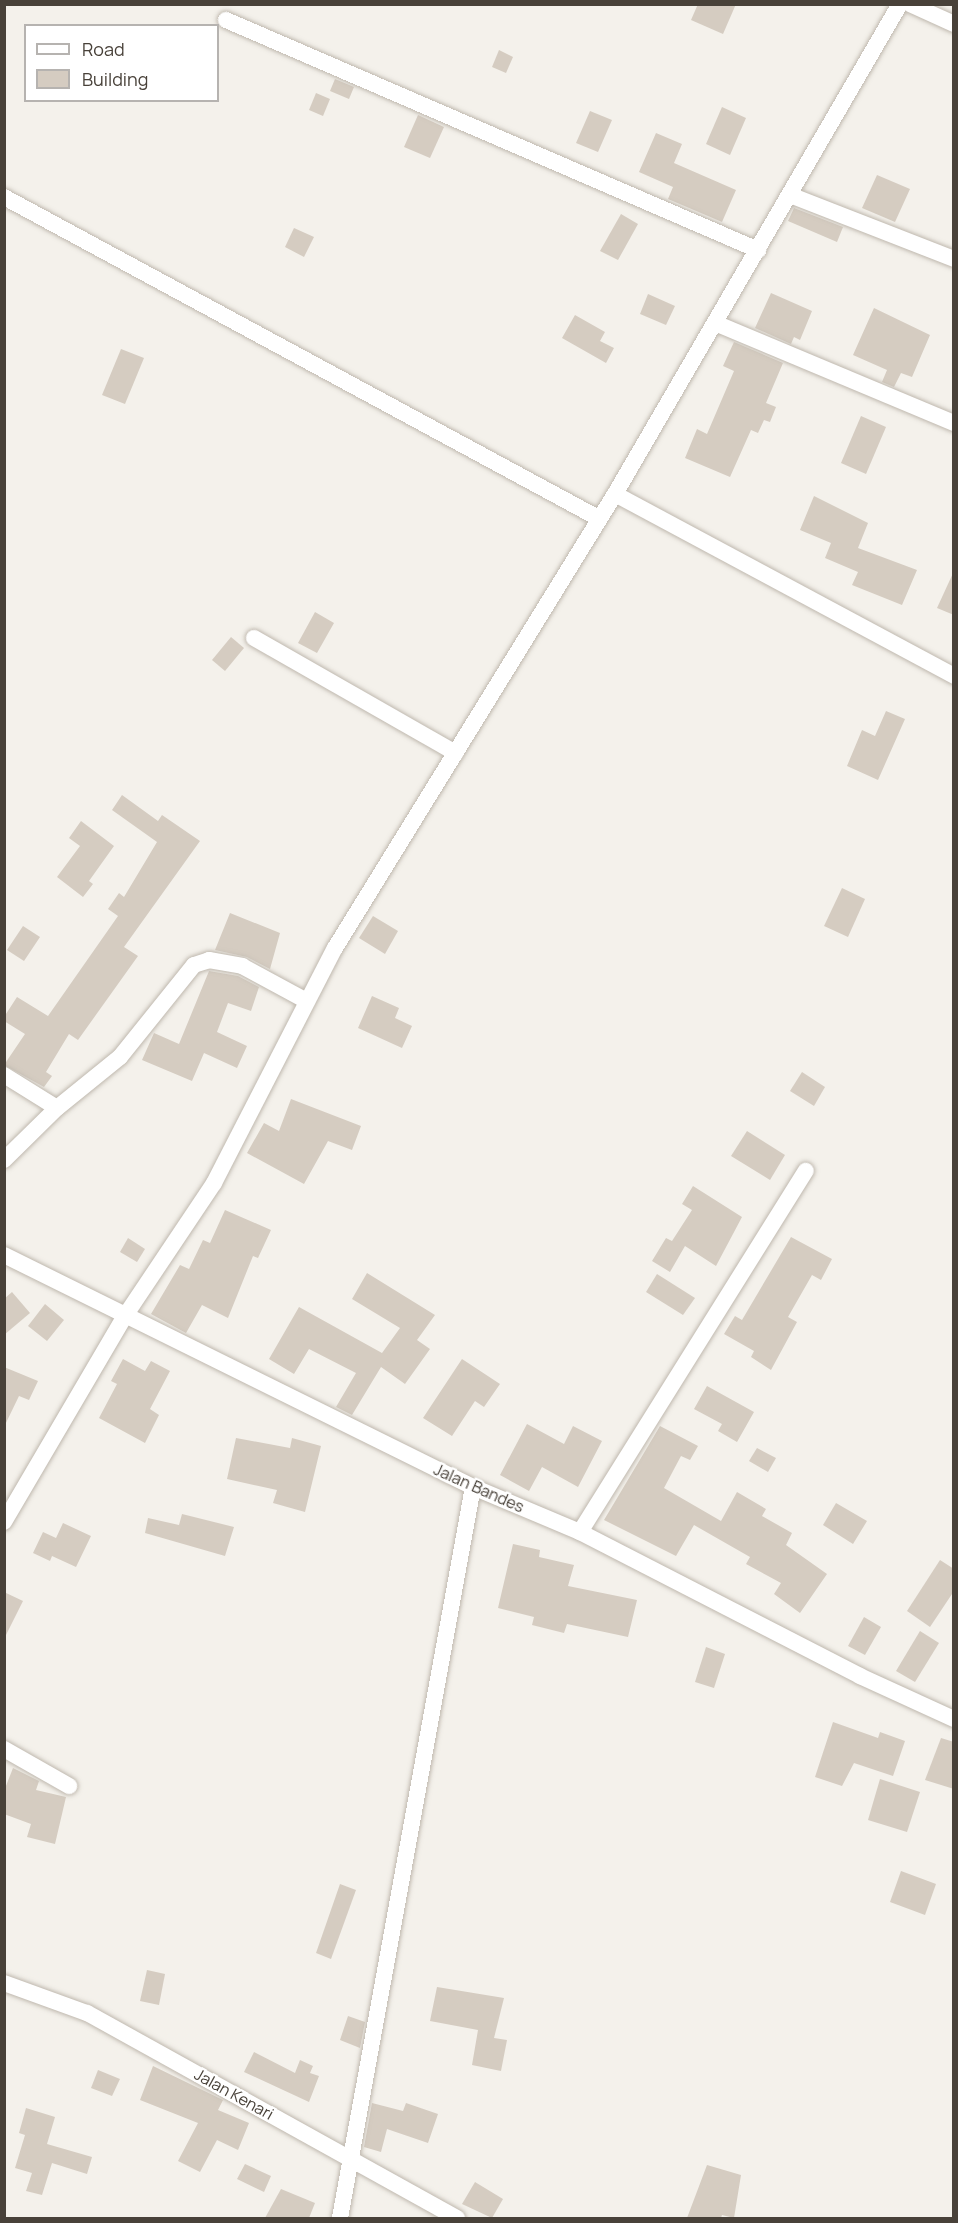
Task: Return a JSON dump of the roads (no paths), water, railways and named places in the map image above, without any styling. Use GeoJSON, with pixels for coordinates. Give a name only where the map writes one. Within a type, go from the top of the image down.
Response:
{"type":"FeatureCollection","features":[{"type":"Feature","properties":{"kind":"street"},"geometry":{"type":"LineString","coordinates":[[4,1522],[125,1316],[214,1183],[305,1000],[615,494],[900,4]]}},
{"type":"Feature","properties":{"kind":"street"},"geometry":{"type":"LineString","coordinates":[[910,4],[954,24]]}},
{"type":"Feature","properties":{"kind":"street"},"geometry":{"type":"LineString","coordinates":[[226,20],[758,250]]}},
{"type":"Feature","properties":{"kind":"street"},"geometry":{"type":"LineString","coordinates":[[790,195],[954,259]]}},
{"type":"Feature","properties":{"kind":"street"},"geometry":{"type":"LineString","coordinates":[[4,197],[600,519]]}},
{"type":"Feature","properties":{"kind":"street"},"geometry":{"type":"LineString","coordinates":[[715,323],[954,423]]}},
{"type":"Feature","properties":{"kind":"street"},"geometry":{"type":"LineString","coordinates":[[615,494],[954,676]]}},
{"type":"Feature","properties":{"kind":"street"},"geometry":{"type":"LineString","coordinates":[[254,638],[456,753]]}},
{"type":"Feature","properties":{"kind":"street"},"geometry":{"type":"LineString","coordinates":[[4,1160],[57,1108],[120,1057],[189,969],[200,962],[242,966],[305,1000]]}},
{"type":"Feature","properties":{"kind":"street"},"geometry":{"type":"LineString","coordinates":[[4,1075],[57,1108]]}},
{"type":"Feature","properties":{"kind":"street"},"geometry":{"type":"LineString","coordinates":[[580,1532],[806,1171]]}},
{"type":"Feature","properties":{"kind":"street","name":"Jalan Bandes"},"geometry":{"type":"LineString","coordinates":[[4,1256],[473,1487],[580,1532],[860,1676],[954,1719]]}},
{"type":"Feature","properties":{"kind":"street"},"geometry":{"type":"LineString","coordinates":[[340,2218],[473,1487]]}},
{"type":"Feature","properties":{"kind":"street"},"geometry":{"type":"LineString","coordinates":[[4,1749],[69,1786]]}},
{"type":"Feature","properties":{"kind":"street","name":"Jalan Kenari"},"geometry":{"type":"LineString","coordinates":[[4,1983],[87,2013],[352,2162],[457,2218]]}}]}
